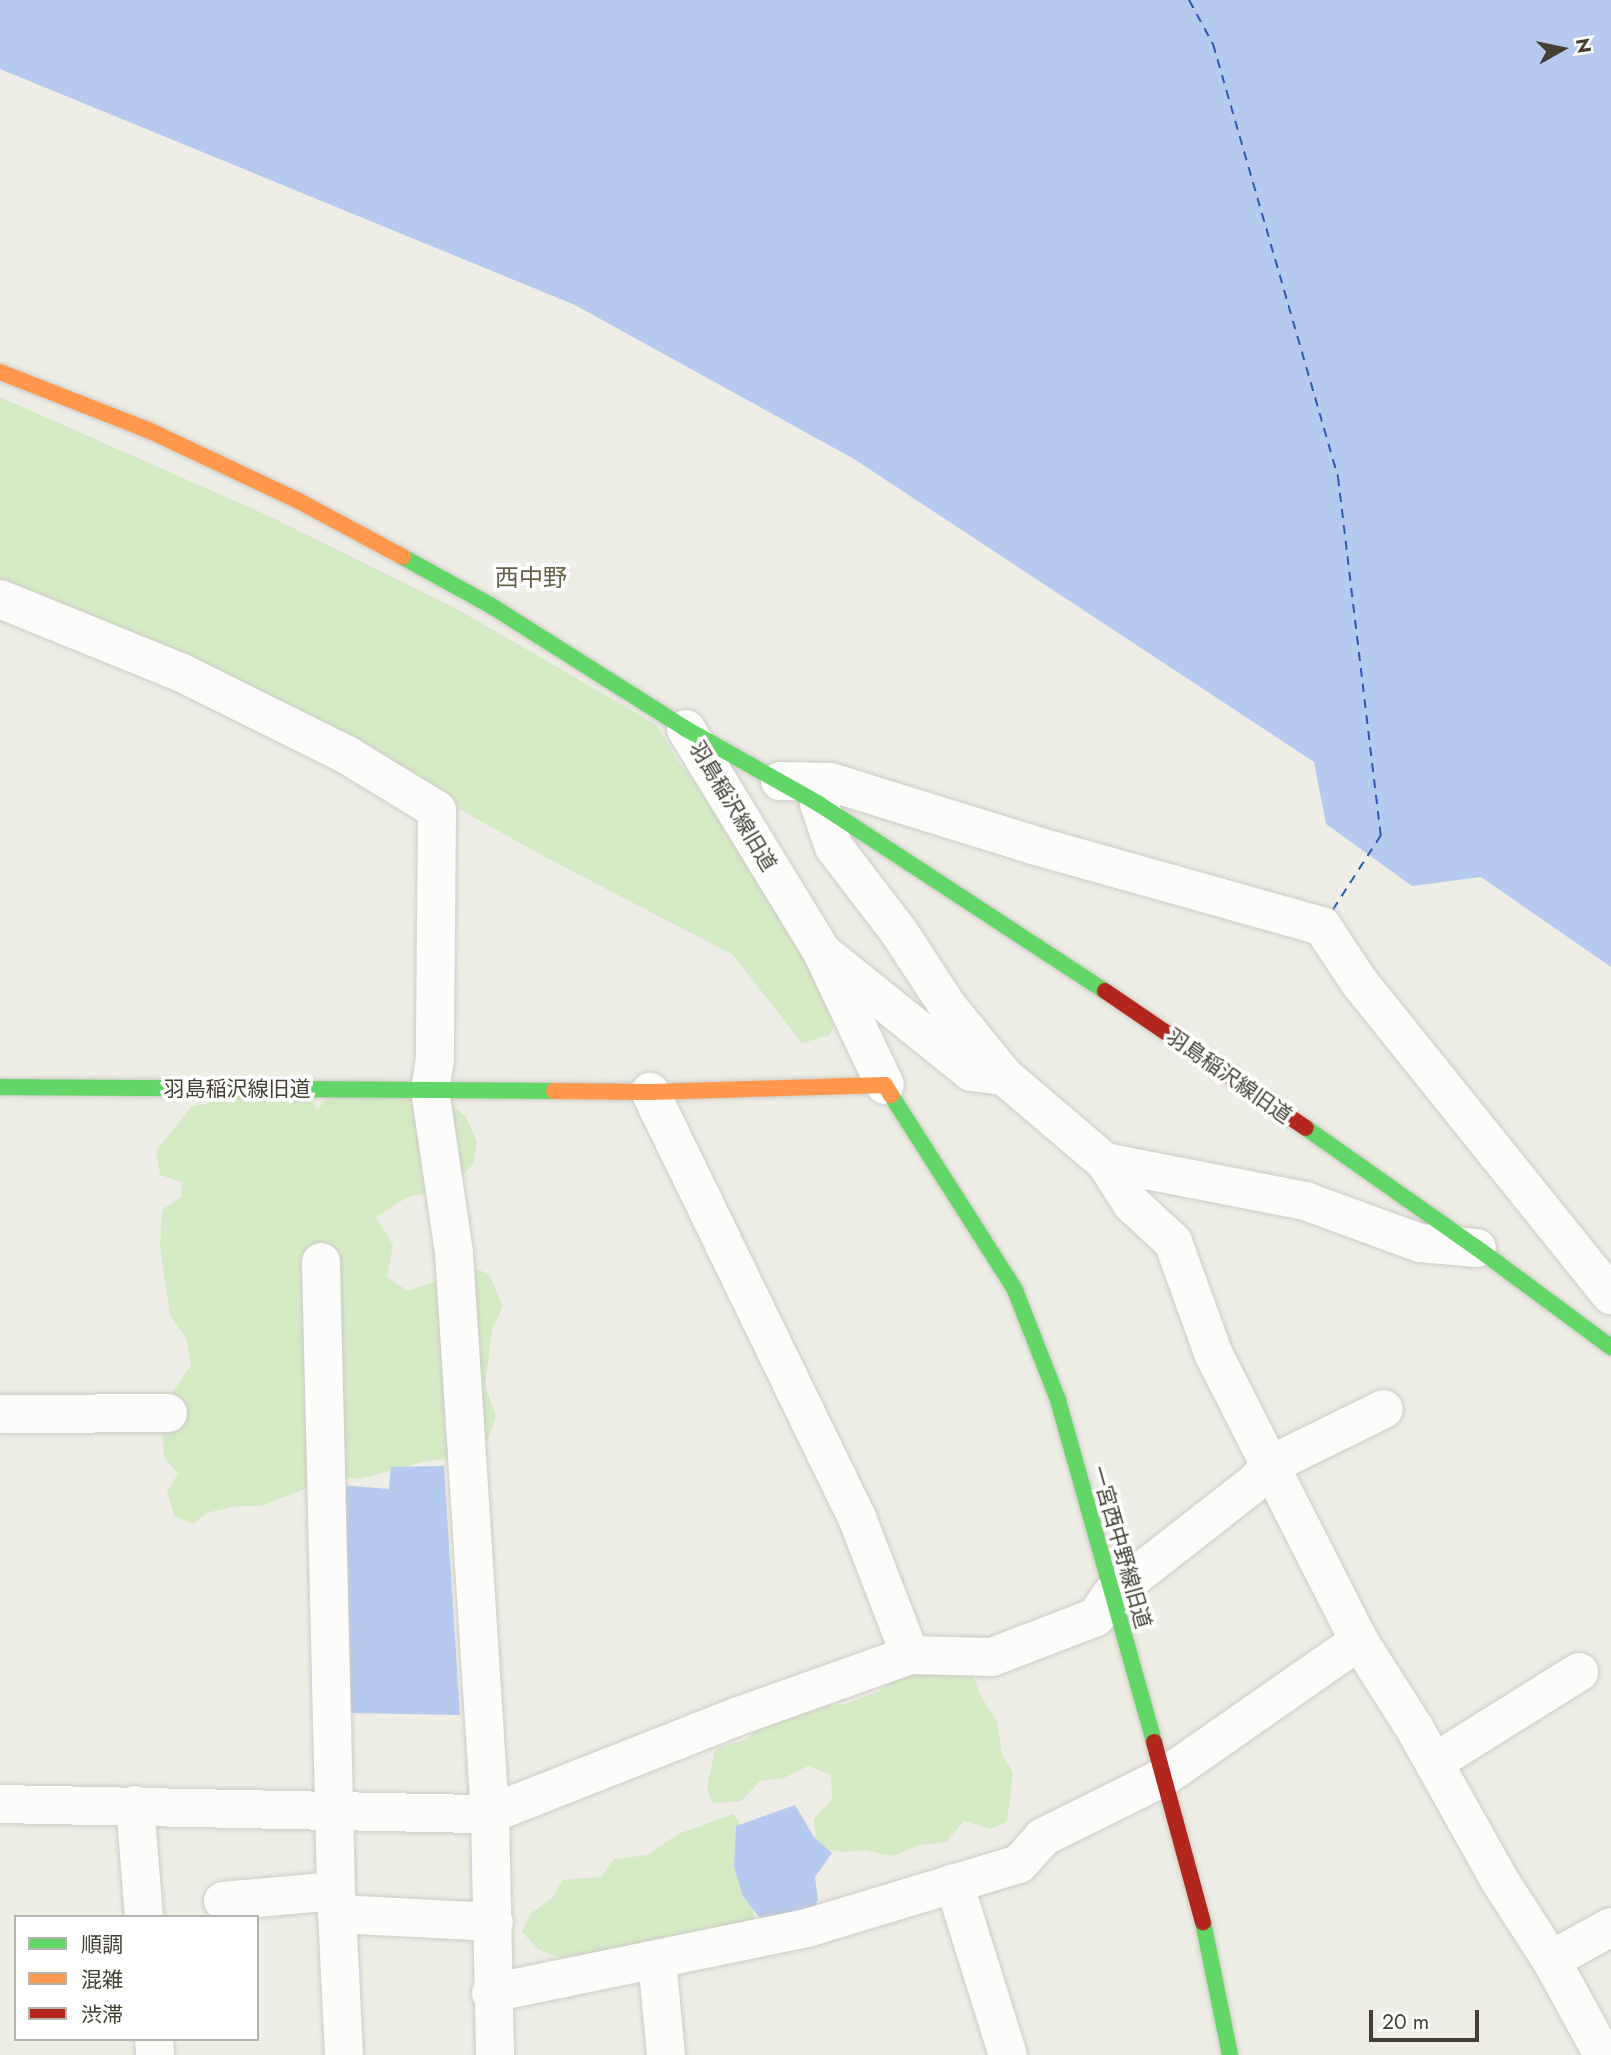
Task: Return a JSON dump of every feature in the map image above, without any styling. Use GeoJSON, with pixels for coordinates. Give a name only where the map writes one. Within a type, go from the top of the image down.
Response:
{"type":"FeatureCollection","features":[{"type":"Feature","properties":{"kind":"street"},"geometry":{"type":"LineString","coordinates":[[0,372],[148,430],[299,500],[490,605],[686,729]]}},
{"type":"Feature","properties":{"kind":"street"},"geometry":{"type":"LineString","coordinates":[[0,599],[182,673],[347,755],[437,810],[435,1059],[430,1090],[454,1253],[490,1814],[494,1922],[491,1993],[495,2055]]}},
{"type":"Feature","properties":{"kind":"street","name":"羽島稲沢線旧道"},"geometry":{"type":"LineString","coordinates":[[686,729],[819,804],[1153,1022],[1477,1248],[1611,1347]]}},
{"type":"Feature","properties":{"kind":"street","name":"羽島稲沢線旧道"},"geometry":{"type":"LineString","coordinates":[[0,1087],[649,1092],[885,1085],[822,952],[686,729]]}},
{"type":"Feature","properties":{"kind":"street"},"geometry":{"type":"LineString","coordinates":[[780,781],[830,782],[1033,845],[1322,926],[1359,982],[1611,1295]]}},
{"type":"Feature","properties":{"kind":"street"},"geometry":{"type":"LineString","coordinates":[[819,804],[834,847],[899,932],[947,1007],[1004,1076],[1105,1161],[1132,1204],[1173,1242],[1214,1355],[1268,1466],[1359,1641],[1435,1762],[1500,1881],[1551,1960],[1591,2051]]}},
{"type":"Feature","properties":{"kind":"street"},"geometry":{"type":"LineString","coordinates":[[822,952],[971,1072],[1004,1076]]}},
{"type":"Feature","properties":{"kind":"street","name":"一宮西中野線旧道"},"geometry":{"type":"LineString","coordinates":[[885,1085],[1015,1290],[1058,1400],[1207,1939],[1230,2055]]}},
{"type":"Feature","properties":{"kind":"street"},"geometry":{"type":"LineString","coordinates":[[649,1092],[858,1520],[910,1655]]}},
{"type":"Feature","properties":{"kind":"street"},"geometry":{"type":"LineString","coordinates":[[1105,1161],[1305,1201],[1420,1243],[1477,1248]]}},
{"type":"Feature","properties":{"kind":"street"},"geometry":{"type":"LineString","coordinates":[[321,1262],[337,1902],[344,2055]]}},
{"type":"Feature","properties":{"kind":"street"},"geometry":{"type":"LineString","coordinates":[[0,1804],[135,1805],[336,1813],[490,1814],[736,1717],[910,1655],[992,1657],[1096,1617],[1111,1595],[1257,1481],[1268,1466],[1384,1409]]}},
{"type":"Feature","properties":{"kind":"street"},"geometry":{"type":"LineString","coordinates":[[0,1415],[168,1413]]}},
{"type":"Feature","properties":{"kind":"street"},"geometry":{"type":"LineString","coordinates":[[491,1993],[807,1928],[1019,1864],[1043,1837],[1164,1777],[1359,1641]]}},
{"type":"Feature","properties":{"kind":"street"},"geometry":{"type":"LineString","coordinates":[[1435,1762],[1579,1672]]}},
{"type":"Feature","properties":{"kind":"street"},"geometry":{"type":"LineString","coordinates":[[135,1805],[144,1915]]}},
{"type":"Feature","properties":{"kind":"street"},"geometry":{"type":"LineString","coordinates":[[954,1883],[1008,2055]]}},
{"type":"Feature","properties":{"kind":"street"},"geometry":{"type":"LineString","coordinates":[[223,1901],[337,1902],[494,1922]]}},
{"type":"Feature","properties":{"kind":"street"},"geometry":{"type":"LineString","coordinates":[[1551,1960],[1611,1927]]}},
{"type":"Feature","properties":{"kind":"street"},"geometry":{"type":"LineString","coordinates":[[657,1960],[666,2055]]}},
{"type":"Feature","properties":{"kind":"green space"},"geometry":{"type":"Polygon","coordinates":[[[0,397],[271,517],[457,609],[657,725],[679,763],[724,816],[781,902],[836,1020],[830,1035],[802,1043],[733,955],[549,859],[242,688],[0,587],[0,397]]]}},
{"type":"Feature","properties":{"kind":"green space"},"geometry":{"type":"Polygon","coordinates":[[[303,1082],[317,1109],[332,1095],[424,1082],[466,1117],[477,1141],[473,1164],[455,1184],[406,1198],[376,1217],[393,1245],[387,1277],[408,1291],[436,1281],[446,1266],[463,1264],[489,1274],[503,1306],[492,1330],[485,1385],[496,1417],[488,1439],[467,1457],[427,1461],[359,1479],[336,1477],[261,1506],[238,1506],[206,1513],[193,1524],[174,1516],[167,1491],[178,1474],[164,1457],[162,1427],[164,1405],[191,1365],[186,1338],[170,1315],[160,1247],[162,1210],[181,1197],[182,1182],[160,1175],[156,1151],[191,1107],[303,1082]]]}},
{"type":"Feature","properties":{"kind":"green space"},"geometry":{"type":"Polygon","coordinates":[[[971,1669],[980,1695],[997,1721],[1002,1755],[1013,1772],[1007,1822],[990,1829],[964,1821],[946,1842],[920,1845],[893,1856],[864,1850],[846,1852],[816,1847],[814,1819],[832,1799],[831,1775],[808,1766],[784,1778],[760,1781],[741,1801],[712,1803],[707,1788],[715,1749],[747,1739],[764,1724],[797,1708],[845,1704],[880,1691],[901,1672],[971,1669]]]}},
{"type":"Feature","properties":{"kind":"green space"},"geometry":{"type":"Polygon","coordinates":[[[734,1814],[743,1829],[755,1921],[566,1960],[539,1950],[522,1932],[531,1913],[551,1899],[563,1880],[601,1877],[614,1859],[648,1855],[678,1834],[734,1814]]]}},
{"type":"Feature","properties":{"kind":"water"},"geometry":{"type":"Polygon","coordinates":[[[0,0],[1611,0],[1611,967],[1481,877],[1412,886],[1326,824],[1314,762],[854,459],[575,305],[0,69],[0,0]]]}},
{"type":"Feature","properties":{"kind":"water"},"geometry":{"type":"Polygon","coordinates":[[[444,1466],[460,1715],[349,1713],[341,1485],[389,1489],[391,1467],[444,1466]]]}},
{"type":"Feature","properties":{"kind":"water"},"geometry":{"type":"Polygon","coordinates":[[[795,1805],[814,1837],[832,1853],[815,1877],[818,1900],[811,1914],[772,1923],[759,1917],[743,1896],[734,1867],[736,1826],[795,1805]]]}},
{"type":"Feature","properties":{"kind":"ferry route"},"geometry":{"type":"LineString","coordinates":[[1189,0],[1213,44],[1338,477],[1381,835],[1332,911]]}},
{"type":"Feature","properties":{"kind":"traffic: fast"},"geometry":{"type":"LineString","coordinates":[[403,557],[490,605],[686,729],[819,804],[1105,991]]}},
{"type":"Feature","properties":{"kind":"traffic: fast"},"geometry":{"type":"LineString","coordinates":[[0,1087],[554,1091]]}},
{"type":"Feature","properties":{"kind":"traffic: fast"},"geometry":{"type":"LineString","coordinates":[[891,1095],[1015,1290],[1058,1400],[1154,1742]]}},
{"type":"Feature","properties":{"kind":"traffic: fast"},"geometry":{"type":"LineString","coordinates":[[1306,1128],[1477,1248],[1611,1347]]}},
{"type":"Feature","properties":{"kind":"traffic: fast"},"geometry":{"type":"LineString","coordinates":[[1203,1922],[1230,2055]]}},
{"type":"Feature","properties":{"kind":"traffic: slow"},"geometry":{"type":"LineString","coordinates":[[0,372],[148,430],[299,501],[403,557]]}},
{"type":"Feature","properties":{"kind":"traffic: slow"},"geometry":{"type":"LineString","coordinates":[[554,1091],[650,1092],[885,1085],[891,1095]]}},
{"type":"Feature","properties":{"kind":"traffic: jam"},"geometry":{"type":"LineString","coordinates":[[1105,991],[1306,1128]]}},
{"type":"Feature","properties":{"kind":"traffic: jam"},"geometry":{"type":"LineString","coordinates":[[1154,1742],[1203,1922]]}},
{"type":"Feature","properties":{"kind":"district","name":"西中野"},"geometry":{"type":"Point","coordinates":[531,578]}}]}
